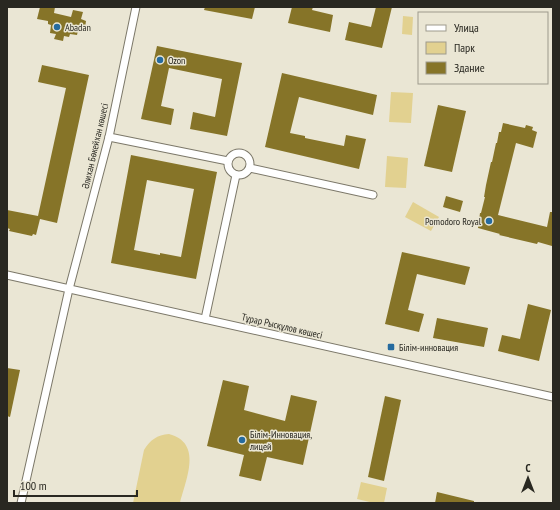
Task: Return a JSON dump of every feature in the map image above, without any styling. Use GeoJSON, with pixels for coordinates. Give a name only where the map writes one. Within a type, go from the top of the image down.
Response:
{"type":"FeatureCollection","features":[{"type":"Feature","properties":{"kind":"street","name":"Әлихан Бөкейхан көшесі"},"geometry":{"type":"LineString","coordinates":[[21,503],[69,289],[109,137],[136,7]]}},
{"type":"Feature","properties":{"kind":"street"},"geometry":{"type":"LineString","coordinates":[[109,137],[228,161]]}},
{"type":"Feature","properties":{"kind":"street"},"geometry":{"type":"LineString","coordinates":[[242,153],[248,157],[250,168],[246,173],[236,175],[230,171],[228,161],[233,154],[242,153]]}},
{"type":"Feature","properties":{"kind":"street"},"geometry":{"type":"LineString","coordinates":[[250,168],[373,195]]}},
{"type":"Feature","properties":{"kind":"street"},"geometry":{"type":"LineString","coordinates":[[205,319],[236,175]]}},
{"type":"Feature","properties":{"kind":"street","name":"Тұрар Рысқұлов көшесі"},"geometry":{"type":"LineString","coordinates":[[7,275],[553,397]]}},
{"type":"Feature","properties":{"kind":"green space"},"geometry":{"type":"Polygon","coordinates":[[[403,16],[413,17],[412,35],[402,34],[403,16]]]}},
{"type":"Feature","properties":{"kind":"green space"},"geometry":{"type":"Polygon","coordinates":[[[391,92],[413,93],[411,123],[389,122],[391,92]]]}},
{"type":"Feature","properties":{"kind":"green space"},"geometry":{"type":"Polygon","coordinates":[[[387,156],[408,158],[406,188],[385,187],[387,156]]]}},
{"type":"Feature","properties":{"kind":"green space"},"geometry":{"type":"Polygon","coordinates":[[[413,202],[439,217],[431,231],[405,217],[413,202]]]}},
{"type":"Feature","properties":{"kind":"green space"},"geometry":{"type":"Polygon","coordinates":[[[169,434],[179,439],[186,445],[189,453],[190,463],[180,503],[133,503],[144,450],[154,439],[169,434]]]}},
{"type":"Feature","properties":{"kind":"green space"},"geometry":{"type":"Polygon","coordinates":[[[361,482],[387,488],[384,503],[374,503],[357,499],[361,482]]]}},
{"type":"Feature","properties":{"kind":"building"},"geometry":{"type":"Polygon","coordinates":[[[40,7],[55,7],[54,13],[71,17],[73,10],[83,12],[81,19],[86,21],[85,28],[79,26],[77,35],[70,34],[69,37],[64,36],[63,41],[54,39],[56,34],[50,33],[51,25],[48,24],[48,21],[37,19],[40,7]]]}},
{"type":"Feature","properties":{"kind":"building"},"geometry":{"type":"Polygon","coordinates":[[[205,7],[255,7],[252,19],[204,10],[205,7]]]}},
{"type":"Feature","properties":{"kind":"building"},"geometry":{"type":"Polygon","coordinates":[[[292,7],[313,7],[312,10],[333,15],[330,32],[288,23],[292,7]]]}},
{"type":"Feature","properties":{"kind":"building"},"geometry":{"type":"Polygon","coordinates":[[[376,7],[392,7],[382,48],[345,40],[349,22],[371,27],[376,7]]]}},
{"type":"Feature","properties":{"kind":"building"},"geometry":{"type":"Polygon","coordinates":[[[157,46],[242,63],[227,136],[190,129],[193,112],[215,117],[222,79],[169,68],[161,106],[174,109],[171,125],[141,119],[157,46]]]}},
{"type":"Feature","properties":{"kind":"building"},"geometry":{"type":"Polygon","coordinates":[[[42,65],[89,75],[57,223],[40,219],[36,235],[33,234],[32,236],[9,231],[10,229],[7,228],[7,210],[38,216],[66,88],[38,82],[42,65]]]}},
{"type":"Feature","properties":{"kind":"building"},"geometry":{"type":"Polygon","coordinates":[[[282,73],[377,95],[373,115],[299,97],[290,133],[305,136],[305,138],[344,146],[346,135],[366,139],[359,169],[265,147],[282,73]]]}},
{"type":"Feature","properties":{"kind":"building"},"geometry":{"type":"Polygon","coordinates":[[[438,105],[466,111],[452,172],[424,166],[438,105]]]}},
{"type":"Feature","properties":{"kind":"building"},"geometry":{"type":"Polygon","coordinates":[[[503,123],[525,128],[526,125],[533,127],[532,130],[537,132],[533,148],[516,143],[498,215],[547,227],[550,212],[553,212],[552,246],[499,235],[500,234],[478,228],[491,162],[503,123]]]}},
{"type":"Feature","properties":{"kind":"building"},"geometry":{"type":"Polygon","coordinates":[[[131,155],[217,172],[196,279],[111,263],[131,155]],[[147,180],[134,250],[181,257],[194,189],[147,180]]]}},
{"type":"Feature","properties":{"kind":"building"},"geometry":{"type":"Polygon","coordinates":[[[446,196],[463,201],[460,212],[443,207],[446,196]]]}},
{"type":"Feature","properties":{"kind":"building"},"geometry":{"type":"Polygon","coordinates":[[[402,252],[470,267],[465,285],[417,274],[408,310],[424,314],[419,332],[385,324],[402,252]]]}},
{"type":"Feature","properties":{"kind":"building"},"geometry":{"type":"Polygon","coordinates":[[[528,304],[551,310],[539,361],[498,351],[502,335],[520,339],[528,304]]]}},
{"type":"Feature","properties":{"kind":"building"},"geometry":{"type":"Polygon","coordinates":[[[437,318],[488,328],[484,347],[433,338],[437,318]]]}},
{"type":"Feature","properties":{"kind":"building"},"geometry":{"type":"Polygon","coordinates":[[[7,368],[20,370],[10,417],[7,416],[7,368]]]}},
{"type":"Feature","properties":{"kind":"building"},"geometry":{"type":"Polygon","coordinates":[[[223,380],[249,386],[244,410],[285,421],[291,395],[317,401],[303,465],[267,457],[261,481],[239,476],[244,455],[207,446],[223,380]]]}},
{"type":"Feature","properties":{"kind":"building"},"geometry":{"type":"Polygon","coordinates":[[[385,396],[401,400],[384,481],[368,477],[385,396]]]}},
{"type":"Feature","properties":{"kind":"building"},"geometry":{"type":"Polygon","coordinates":[[[437,492],[474,501],[474,503],[435,503],[437,492]]]}},
{"type":"Feature","properties":{"kind":"place","name":"Abadan"},"geometry":{"type":"Point","coordinates":[57,27]}},
{"type":"Feature","properties":{"kind":"place","name":"Ozon"},"geometry":{"type":"Point","coordinates":[160,60]}},
{"type":"Feature","properties":{"kind":"place","name":"Pomodoro Royal"},"geometry":{"type":"Point","coordinates":[489,221]}},
{"type":"Feature","properties":{"kind":"place","name":"Білім-инновация"},"geometry":{"type":"Point","coordinates":[391,347]}},
{"type":"Feature","properties":{"kind":"place","name":"Білім-Инновация, лицей"},"geometry":{"type":"Point","coordinates":[242,440]}}]}
